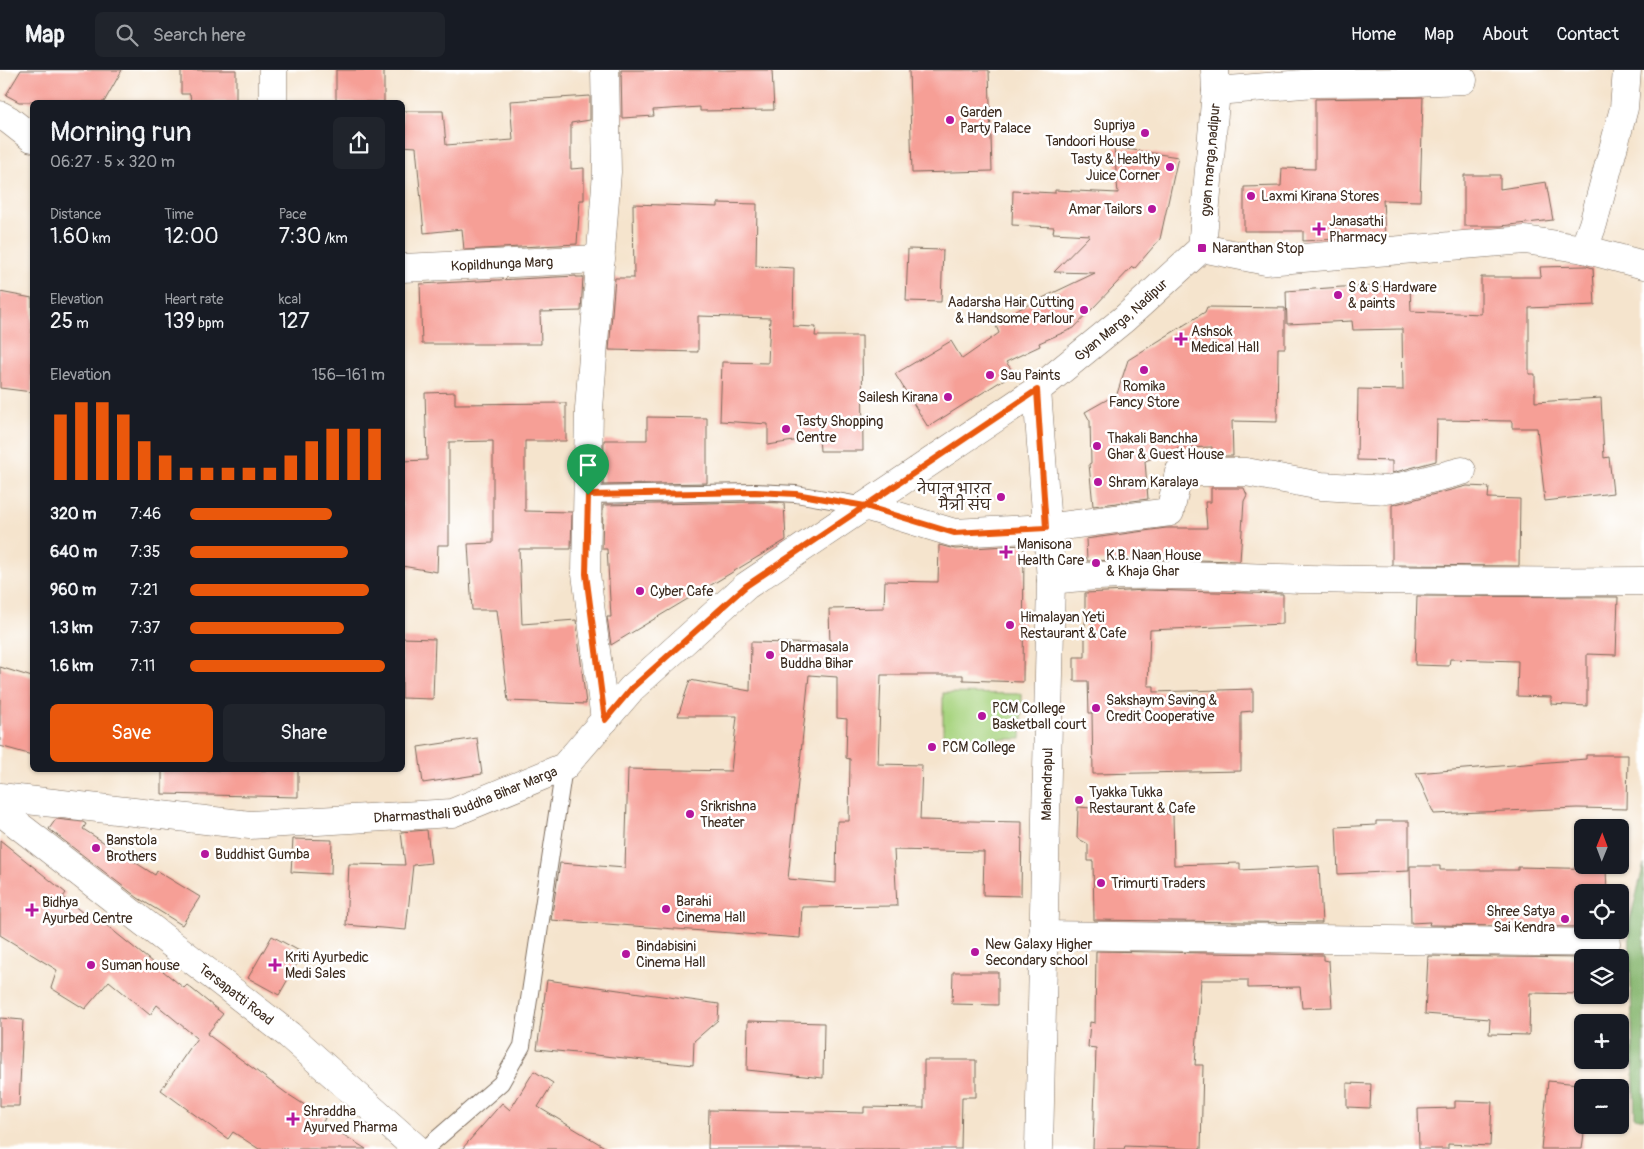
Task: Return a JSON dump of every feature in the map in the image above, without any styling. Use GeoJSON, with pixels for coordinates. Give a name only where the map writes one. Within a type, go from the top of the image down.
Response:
{"type":"FeatureCollection","features":[{"type":"Feature","properties":{"kind":"main road"},"geometry":{"type":"LineString","coordinates":[[272,70],[273,100]]}},
{"type":"Feature","properties":{"kind":"main road"},"geometry":{"type":"LineString","coordinates":[[605,70],[607,172],[589,409],[586,574],[605,720]]}},
{"type":"Feature","properties":{"kind":"main road"},"geometry":{"type":"LineString","coordinates":[[1584,249],[1593,224],[1624,108],[1627,70]]}},
{"type":"Feature","properties":{"kind":"main road"},"geometry":{"type":"LineString","coordinates":[[1216,80],[1315,82],[1463,80]]}},
{"type":"Feature","properties":{"kind":"main road","name":"gyan marga,nadipur"},"geometry":{"type":"LineString","coordinates":[[1202,248],[1216,80]]}},
{"type":"Feature","properties":{"kind":"main road"},"geometry":{"type":"LineString","coordinates":[[0,116],[9,120],[30,136]]}},
{"type":"Feature","properties":{"kind":"main road"},"geometry":{"type":"LineString","coordinates":[[1202,248],[1266,261],[1525,240],[1584,249],[1644,265]]}},
{"type":"Feature","properties":{"kind":"main road","name":"Gyan Marga, Nadipur"},"geometry":{"type":"LineString","coordinates":[[1037,390],[1124,319],[1202,248]]}},
{"type":"Feature","properties":{"kind":"main road","name":"Kopildhunga Marg"},"geometry":{"type":"LineString","coordinates":[[405,268],[601,259]]}},
{"type":"Feature","properties":{"kind":"main road","name":"Dharmasthali Buddha Bihar Marga"},"geometry":{"type":"LineString","coordinates":[[0,797],[241,824],[452,813],[564,767],[632,688],[746,586],[1037,390]]}},
{"type":"Feature","properties":{"kind":"main road","name":"Mahendrapul"},"geometry":{"type":"LineString","coordinates":[[1037,390],[1051,580],[1039,1149]]}},
{"type":"Feature","properties":{"kind":"main road"},"geometry":{"type":"LineString","coordinates":[[865,506],[954,533],[1046,528],[1170,512],[1179,472],[1246,472],[1321,486],[1387,490],[1462,471]]}},
{"type":"Feature","properties":{"kind":"main road"},"geometry":{"type":"LineString","coordinates":[[1051,580],[1083,576],[1173,576],[1500,582],[1644,581]]}},
{"type":"Feature","properties":{"kind":"main road","name":"Tersapatti Road"},"geometry":{"type":"LineString","coordinates":[[0,811],[289,1036],[417,1149]]}},
{"type":"Feature","properties":{"kind":"main road"},"geometry":{"type":"LineString","coordinates":[[1043,935],[1606,944]]}},
{"type":"Feature","properties":{"kind":"lane"},"geometry":{"type":"LineString","coordinates":[[588,495],[780,493],[865,506]]}},
{"type":"Feature","properties":{"kind":"lane"},"geometry":{"type":"LineString","coordinates":[[425,1149],[501,1083],[522,1046],[564,767]]}},
{"type":"Feature","properties":{"kind":"green space","name":"PCM College Basketball court"},"geometry":{"type":"Polygon","coordinates":[[[943,693],[1022,694],[1021,739],[943,739],[943,693]]]}},
{"type":"Feature","properties":{"kind":"green space"},"geometry":{"type":"Polygon","coordinates":[[[1644,864],[1644,1119],[1635,1117],[1629,924],[1644,864]]]}},
{"type":"Feature","properties":{"kind":"building"},"geometry":{"type":"Polygon","coordinates":[[[21,70],[122,70],[105,100],[30,100],[30,102],[19,102],[6,95],[21,70]]]}},
{"type":"Feature","properties":{"kind":"building"},"geometry":{"type":"Polygon","coordinates":[[[181,70],[236,70],[236,100],[191,100],[190,94],[181,94],[181,70]]]}},
{"type":"Feature","properties":{"kind":"building"},"geometry":{"type":"Polygon","coordinates":[[[336,70],[384,70],[384,100],[336,100],[336,70]]]}},
{"type":"Feature","properties":{"kind":"building"},"geometry":{"type":"Polygon","coordinates":[[[621,70],[772,70],[774,110],[700,111],[700,107],[653,110],[654,116],[622,118],[621,70]]]}},
{"type":"Feature","properties":{"kind":"building","name":"Garden Party Palace"},"geometry":{"type":"Polygon","coordinates":[[[909,70],[989,70],[992,171],[912,173],[909,70]]]}},
{"type":"Feature","properties":{"kind":"building"},"geometry":{"type":"Polygon","coordinates":[[[590,96],[590,120],[571,123],[571,169],[584,168],[584,200],[580,200],[577,244],[464,250],[462,229],[424,233],[416,147],[405,146],[405,111],[443,111],[446,145],[513,140],[510,101],[590,96]]]}},
{"type":"Feature","properties":{"kind":"building"},"geometry":{"type":"Polygon","coordinates":[[[1423,97],[1420,201],[1383,200],[1385,236],[1303,241],[1303,231],[1244,231],[1244,187],[1281,186],[1282,168],[1315,169],[1315,99],[1423,97]]]}},
{"type":"Feature","properties":{"kind":"building"},"geometry":{"type":"Polygon","coordinates":[[[1114,147],[1178,157],[1160,239],[1135,268],[1132,267],[1074,328],[1039,343],[1040,346],[1006,362],[1014,373],[928,427],[895,374],[951,341],[962,359],[999,333],[994,321],[1095,273],[1054,272],[1090,235],[1053,233],[1054,227],[1012,225],[1013,191],[1055,193],[1055,190],[1118,193],[1114,147]]]}},
{"type":"Feature","properties":{"kind":"building"},"geometry":{"type":"Polygon","coordinates":[[[1464,175],[1500,175],[1500,189],[1546,182],[1553,220],[1501,226],[1464,226],[1464,175]]]}},
{"type":"Feature","properties":{"kind":"building"},"geometry":{"type":"Polygon","coordinates":[[[718,203],[757,204],[756,266],[794,268],[793,326],[816,327],[815,336],[862,336],[863,451],[820,451],[819,437],[768,445],[768,424],[720,421],[722,362],[768,363],[770,318],[698,316],[698,352],[609,350],[615,278],[634,278],[633,204],[718,207],[718,203]]]}},
{"type":"Feature","properties":{"kind":"building"},"geometry":{"type":"Polygon","coordinates":[[[908,249],[943,250],[941,302],[906,301],[908,249]]]}},
{"type":"Feature","properties":{"kind":"building"},"geometry":{"type":"Polygon","coordinates":[[[1586,266],[1593,268],[1595,305],[1529,308],[1529,374],[1535,374],[1535,402],[1601,398],[1604,458],[1609,457],[1613,493],[1545,501],[1537,428],[1512,428],[1512,421],[1437,420],[1436,461],[1392,473],[1392,461],[1357,460],[1358,389],[1403,390],[1402,329],[1353,330],[1352,321],[1287,324],[1286,291],[1342,287],[1410,286],[1411,311],[1481,314],[1481,277],[1541,277],[1540,267],[1586,266]]]}},
{"type":"Feature","properties":{"kind":"building"},"geometry":{"type":"Polygon","coordinates":[[[583,277],[581,311],[540,312],[541,344],[422,344],[420,284],[583,277]]]}},
{"type":"Feature","properties":{"kind":"building"},"geometry":{"type":"Polygon","coordinates":[[[0,292],[30,298],[30,392],[0,388],[0,292]]]}},
{"type":"Feature","properties":{"kind":"building"},"geometry":{"type":"Polygon","coordinates":[[[1207,307],[1285,308],[1285,348],[1278,348],[1277,422],[1232,421],[1233,456],[1212,456],[1212,447],[1180,448],[1145,461],[1148,499],[1093,506],[1089,464],[1091,463],[1090,421],[1085,412],[1117,394],[1128,360],[1205,312],[1207,307]]]}},
{"type":"Feature","properties":{"kind":"building"},"geometry":{"type":"Polygon","coordinates":[[[455,392],[455,404],[566,403],[566,441],[525,441],[525,511],[572,512],[571,549],[519,549],[522,624],[576,620],[586,704],[508,701],[497,610],[472,610],[468,544],[493,543],[493,441],[449,442],[449,545],[438,545],[437,572],[405,567],[405,461],[427,460],[425,393],[455,392]]]}},
{"type":"Feature","properties":{"kind":"building"},"geometry":{"type":"Polygon","coordinates":[[[647,417],[707,418],[707,483],[603,485],[604,440],[647,440],[647,417]]]}},
{"type":"Feature","properties":{"kind":"building"},"geometry":{"type":"Polygon","coordinates":[[[1467,486],[1489,487],[1488,498],[1520,499],[1519,566],[1392,565],[1392,505],[1467,486]]]}},
{"type":"Feature","properties":{"kind":"building"},"geometry":{"type":"Polygon","coordinates":[[[1211,488],[1244,488],[1247,495],[1244,501],[1240,561],[1147,559],[1087,561],[1086,539],[1166,528],[1207,528],[1205,502],[1211,502],[1211,488]]]}},
{"type":"Feature","properties":{"kind":"building"},"geometry":{"type":"Polygon","coordinates":[[[784,503],[786,540],[611,645],[607,617],[611,617],[607,549],[602,549],[603,505],[784,503]]]}},
{"type":"Feature","properties":{"kind":"building"},"geometry":{"type":"Polygon","coordinates":[[[939,545],[955,549],[1024,545],[1023,682],[963,680],[963,675],[881,675],[878,764],[922,765],[920,820],[1022,822],[1021,896],[983,895],[984,852],[894,850],[897,906],[802,907],[800,938],[551,920],[560,863],[625,868],[628,769],[731,771],[737,716],[678,716],[690,680],[750,691],[751,642],[830,644],[829,609],[884,608],[885,581],[938,582],[939,545]],[[809,675],[788,879],[836,883],[837,821],[849,821],[850,759],[846,758],[847,719],[837,718],[837,677],[809,675]]]}},
{"type":"Feature","properties":{"kind":"building"},"geometry":{"type":"Polygon","coordinates":[[[1147,590],[1283,594],[1283,624],[1150,630],[1148,686],[1154,686],[1154,692],[1253,689],[1253,711],[1241,712],[1241,771],[1093,774],[1092,713],[1089,713],[1088,681],[1074,681],[1074,657],[1085,657],[1085,593],[1147,590]]]}},
{"type":"Feature","properties":{"kind":"building"},"geometry":{"type":"Polygon","coordinates":[[[1417,596],[1618,597],[1616,655],[1587,654],[1587,706],[1551,704],[1551,697],[1517,696],[1518,661],[1450,659],[1449,666],[1415,665],[1417,596]]]}},
{"type":"Feature","properties":{"kind":"building"},"geometry":{"type":"Polygon","coordinates":[[[405,638],[435,639],[433,699],[405,698],[405,638]]]}},
{"type":"Feature","properties":{"kind":"building"},"geometry":{"type":"Polygon","coordinates":[[[0,667],[30,676],[30,754],[0,746],[0,667]]]}},
{"type":"Feature","properties":{"kind":"building"},"geometry":{"type":"Polygon","coordinates":[[[477,738],[482,774],[423,783],[418,747],[477,738]]]}},
{"type":"Feature","properties":{"kind":"building"},"geometry":{"type":"Polygon","coordinates":[[[1586,755],[1628,755],[1627,809],[1577,808],[1434,814],[1416,773],[1586,759],[1586,755]]]}},
{"type":"Feature","properties":{"kind":"building"},"geometry":{"type":"Polygon","coordinates":[[[162,772],[298,772],[298,797],[162,794],[162,772]]]}},
{"type":"Feature","properties":{"kind":"building"},"geometry":{"type":"Polygon","coordinates":[[[1078,807],[1173,814],[1174,865],[1240,863],[1240,870],[1319,866],[1322,923],[1094,920],[1093,861],[1088,861],[1088,844],[1077,838],[1078,807]]]}},
{"type":"Feature","properties":{"kind":"building"},"geometry":{"type":"Polygon","coordinates":[[[56,819],[83,822],[86,824],[83,829],[155,875],[157,871],[200,897],[182,925],[138,898],[49,829],[56,819]]]}},
{"type":"Feature","properties":{"kind":"building"},"geometry":{"type":"Polygon","coordinates":[[[1376,821],[1409,821],[1409,871],[1338,874],[1336,827],[1376,825],[1376,821]]]}},
{"type":"Feature","properties":{"kind":"building"},"geometry":{"type":"Polygon","coordinates":[[[427,830],[431,863],[413,865],[406,930],[346,925],[349,864],[405,865],[401,832],[427,830]]]}},
{"type":"Feature","properties":{"kind":"building"},"geometry":{"type":"Polygon","coordinates":[[[293,839],[332,840],[331,874],[291,872],[293,839]]]}},
{"type":"Feature","properties":{"kind":"building"},"geometry":{"type":"Polygon","coordinates":[[[0,840],[66,893],[63,897],[97,924],[100,920],[184,988],[187,985],[223,1014],[207,1034],[286,1093],[325,1118],[323,1122],[366,1149],[259,1149],[233,1132],[228,1139],[161,1090],[197,1038],[157,1005],[150,1015],[109,981],[85,1009],[51,988],[57,970],[0,935],[0,840]]]}},
{"type":"Feature","properties":{"kind":"building"},"geometry":{"type":"Polygon","coordinates":[[[1410,866],[1440,866],[1440,870],[1518,870],[1518,867],[1574,868],[1574,874],[1606,874],[1607,884],[1574,884],[1574,927],[1429,925],[1430,922],[1411,923],[1410,866]]]}},
{"type":"Feature","properties":{"kind":"building","name":"Kriti Ayurbedic Medi Sales"},"geometry":{"type":"Polygon","coordinates":[[[272,936],[303,953],[279,995],[248,978],[272,936]]]}},
{"type":"Feature","properties":{"kind":"building"},"geometry":{"type":"Polygon","coordinates":[[[1096,951],[1324,955],[1324,960],[1329,961],[1332,1007],[1302,1008],[1300,987],[1248,988],[1248,980],[1201,980],[1195,1065],[1203,1065],[1201,1149],[1125,1146],[1124,1149],[1093,1149],[1096,1048],[1088,1047],[1090,1022],[1095,1023],[1096,951]]]}},
{"type":"Feature","properties":{"kind":"building"},"geometry":{"type":"Polygon","coordinates":[[[1428,956],[1574,958],[1574,994],[1530,993],[1529,1035],[1489,1034],[1490,1019],[1425,1014],[1428,956]]]}},
{"type":"Feature","properties":{"kind":"building"},"geometry":{"type":"Polygon","coordinates":[[[953,972],[998,972],[998,1005],[952,1004],[953,972]]]}},
{"type":"Feature","properties":{"kind":"building"},"geometry":{"type":"Polygon","coordinates":[[[547,980],[719,1004],[718,1020],[694,1041],[693,1065],[537,1049],[547,980]]]}},
{"type":"Feature","properties":{"kind":"building"},"geometry":{"type":"Polygon","coordinates":[[[0,1018],[23,1020],[19,1106],[0,1106],[0,1018]]]}},
{"type":"Feature","properties":{"kind":"building"},"geometry":{"type":"Polygon","coordinates":[[[748,1021],[824,1023],[823,1078],[747,1070],[748,1021]]]}},
{"type":"Feature","properties":{"kind":"building"},"geometry":{"type":"Polygon","coordinates":[[[924,1060],[976,1060],[976,1097],[962,1097],[961,1149],[708,1149],[709,1110],[864,1113],[864,1107],[924,1108],[924,1060]]]}},
{"type":"Feature","properties":{"kind":"building"},"geometry":{"type":"Polygon","coordinates":[[[534,1071],[553,1083],[538,1107],[608,1149],[462,1149],[502,1103],[510,1110],[534,1071]]]}},
{"type":"Feature","properties":{"kind":"building"},"geometry":{"type":"Polygon","coordinates":[[[1548,1081],[1574,1084],[1574,1134],[1584,1134],[1582,1149],[1541,1149],[1548,1081]]]}},
{"type":"Feature","properties":{"kind":"building"},"geometry":{"type":"Polygon","coordinates":[[[1347,1083],[1371,1084],[1370,1108],[1347,1107],[1347,1083]]]}},
{"type":"Feature","properties":{"kind":"building"},"geometry":{"type":"Polygon","coordinates":[[[1455,1101],[1492,1102],[1490,1146],[1448,1144],[1448,1149],[1419,1149],[1418,1109],[1455,1108],[1455,1101]]]}},
{"type":"Feature","properties":{"kind":"place","name":"Garden Party Palace"},"geometry":{"type":"Point","coordinates":[950,120]}},
{"type":"Feature","properties":{"kind":"place","name":"Supriya Tandoori House"},"geometry":{"type":"Point","coordinates":[1145,133]}},
{"type":"Feature","properties":{"kind":"place","name":"Tasty & Healthy Juice Corner"},"geometry":{"type":"Point","coordinates":[1170,167]}},
{"type":"Feature","properties":{"kind":"place","name":"Laxmi Kirana Stores"},"geometry":{"type":"Point","coordinates":[1251,196]}},
{"type":"Feature","properties":{"kind":"place","name":"Amar Tailors"},"geometry":{"type":"Point","coordinates":[1152,209]}},
{"type":"Feature","properties":{"kind":"place","name":"Janasathi Pharmacy"},"geometry":{"type":"Point","coordinates":[1319,229]}},
{"type":"Feature","properties":{"kind":"place","name":"Naranthan Stop"},"geometry":{"type":"Point","coordinates":[1202,248]}},
{"type":"Feature","properties":{"kind":"place","name":"S & S Hardware & paints"},"geometry":{"type":"Point","coordinates":[1338,295]}},
{"type":"Feature","properties":{"kind":"place","name":"Aadarsha Hair Cutting & Handsome Parlour"},"geometry":{"type":"Point","coordinates":[1084,310]}},
{"type":"Feature","properties":{"kind":"place","name":"Ashsok Medical Hall"},"geometry":{"type":"Point","coordinates":[1181,339]}},
{"type":"Feature","properties":{"kind":"place","name":"Romika Fancy Store"},"geometry":{"type":"Point","coordinates":[1144,370]}},
{"type":"Feature","properties":{"kind":"place","name":"Sau Paints"},"geometry":{"type":"Point","coordinates":[990,375]}},
{"type":"Feature","properties":{"kind":"place","name":"Sailesh Kirana"},"geometry":{"type":"Point","coordinates":[948,397]}},
{"type":"Feature","properties":{"kind":"place","name":"Tasty Shopping Centre"},"geometry":{"type":"Point","coordinates":[786,429]}},
{"type":"Feature","properties":{"kind":"place","name":"Thakali Banchha Ghar & Guest House"},"geometry":{"type":"Point","coordinates":[1097,446]}},
{"type":"Feature","properties":{"kind":"place","name":"Shram Karalaya"},"geometry":{"type":"Point","coordinates":[1098,482]}},
{"type":"Feature","properties":{"kind":"place","name":"नेपाल भारत मैत्री संघ"},"geometry":{"type":"Point","coordinates":[1001,497]}},
{"type":"Feature","properties":{"kind":"place","name":"Manisona Health Care"},"geometry":{"type":"Point","coordinates":[1006,552]}},
{"type":"Feature","properties":{"kind":"place","name":"K.B. Naan House & Khaja Ghar"},"geometry":{"type":"Point","coordinates":[1096,563]}},
{"type":"Feature","properties":{"kind":"place","name":"Cyber Cafe"},"geometry":{"type":"Point","coordinates":[640,591]}},
{"type":"Feature","properties":{"kind":"place","name":"Himalayan Yeti Restaurant & Cafe"},"geometry":{"type":"Point","coordinates":[1010,625]}},
{"type":"Feature","properties":{"kind":"place","name":"Dharmasala Buddha Bihar"},"geometry":{"type":"Point","coordinates":[770,655]}},
{"type":"Feature","properties":{"kind":"place","name":"Sakshaym Saving & Credit Cooperative"},"geometry":{"type":"Point","coordinates":[1096,708]}},
{"type":"Feature","properties":{"kind":"place","name":"PCM College Basketball court"},"geometry":{"type":"Point","coordinates":[982,716]}},
{"type":"Feature","properties":{"kind":"place","name":"PCM College"},"geometry":{"type":"Point","coordinates":[932,747]}},
{"type":"Feature","properties":{"kind":"place","name":"Tyakka Tukka Restaurant & Cafe"},"geometry":{"type":"Point","coordinates":[1079,800]}},
{"type":"Feature","properties":{"kind":"place","name":"Srikrishna Theater"},"geometry":{"type":"Point","coordinates":[690,814]}},
{"type":"Feature","properties":{"kind":"place","name":"Banstola Brothers"},"geometry":{"type":"Point","coordinates":[96,848]}},
{"type":"Feature","properties":{"kind":"place","name":"Buddhist Gumba"},"geometry":{"type":"Point","coordinates":[205,854]}},
{"type":"Feature","properties":{"kind":"place","name":"Trimurti Traders"},"geometry":{"type":"Point","coordinates":[1101,883]}},
{"type":"Feature","properties":{"kind":"place","name":"Barahi Cinema Hall"},"geometry":{"type":"Point","coordinates":[666,909]}},
{"type":"Feature","properties":{"kind":"place","name":"Bidhya Ayurbed Centre"},"geometry":{"type":"Point","coordinates":[32,910]}},
{"type":"Feature","properties":{"kind":"place","name":"Shree Satya Sai Kendra"},"geometry":{"type":"Point","coordinates":[1565,919]}},
{"type":"Feature","properties":{"kind":"place","name":"New Galaxy Higher Secondary school"},"geometry":{"type":"Point","coordinates":[975,952]}},
{"type":"Feature","properties":{"kind":"place","name":"Bindabisini Cinema Hall"},"geometry":{"type":"Point","coordinates":[626,954]}},
{"type":"Feature","properties":{"kind":"place","name":"Suman house"},"geometry":{"type":"Point","coordinates":[91,965]}},
{"type":"Feature","properties":{"kind":"place","name":"Kriti Ayurbedic Medi Sales"},"geometry":{"type":"Point","coordinates":[275,965]}},
{"type":"Feature","properties":{"kind":"place","name":"Shraddha Ayurved Pharma"},"geometry":{"type":"Point","coordinates":[293,1119]}},
{"type":"Feature","properties":{"kind":"route"},"geometry":{"type":"LineString","coordinates":[[588,495],[586,574],[605,720],[632,688],[746,586],[865,506],[954,533],[1046,528],[1037,390],[865,506],[796,494],[755,492],[588,495]]}}]}
